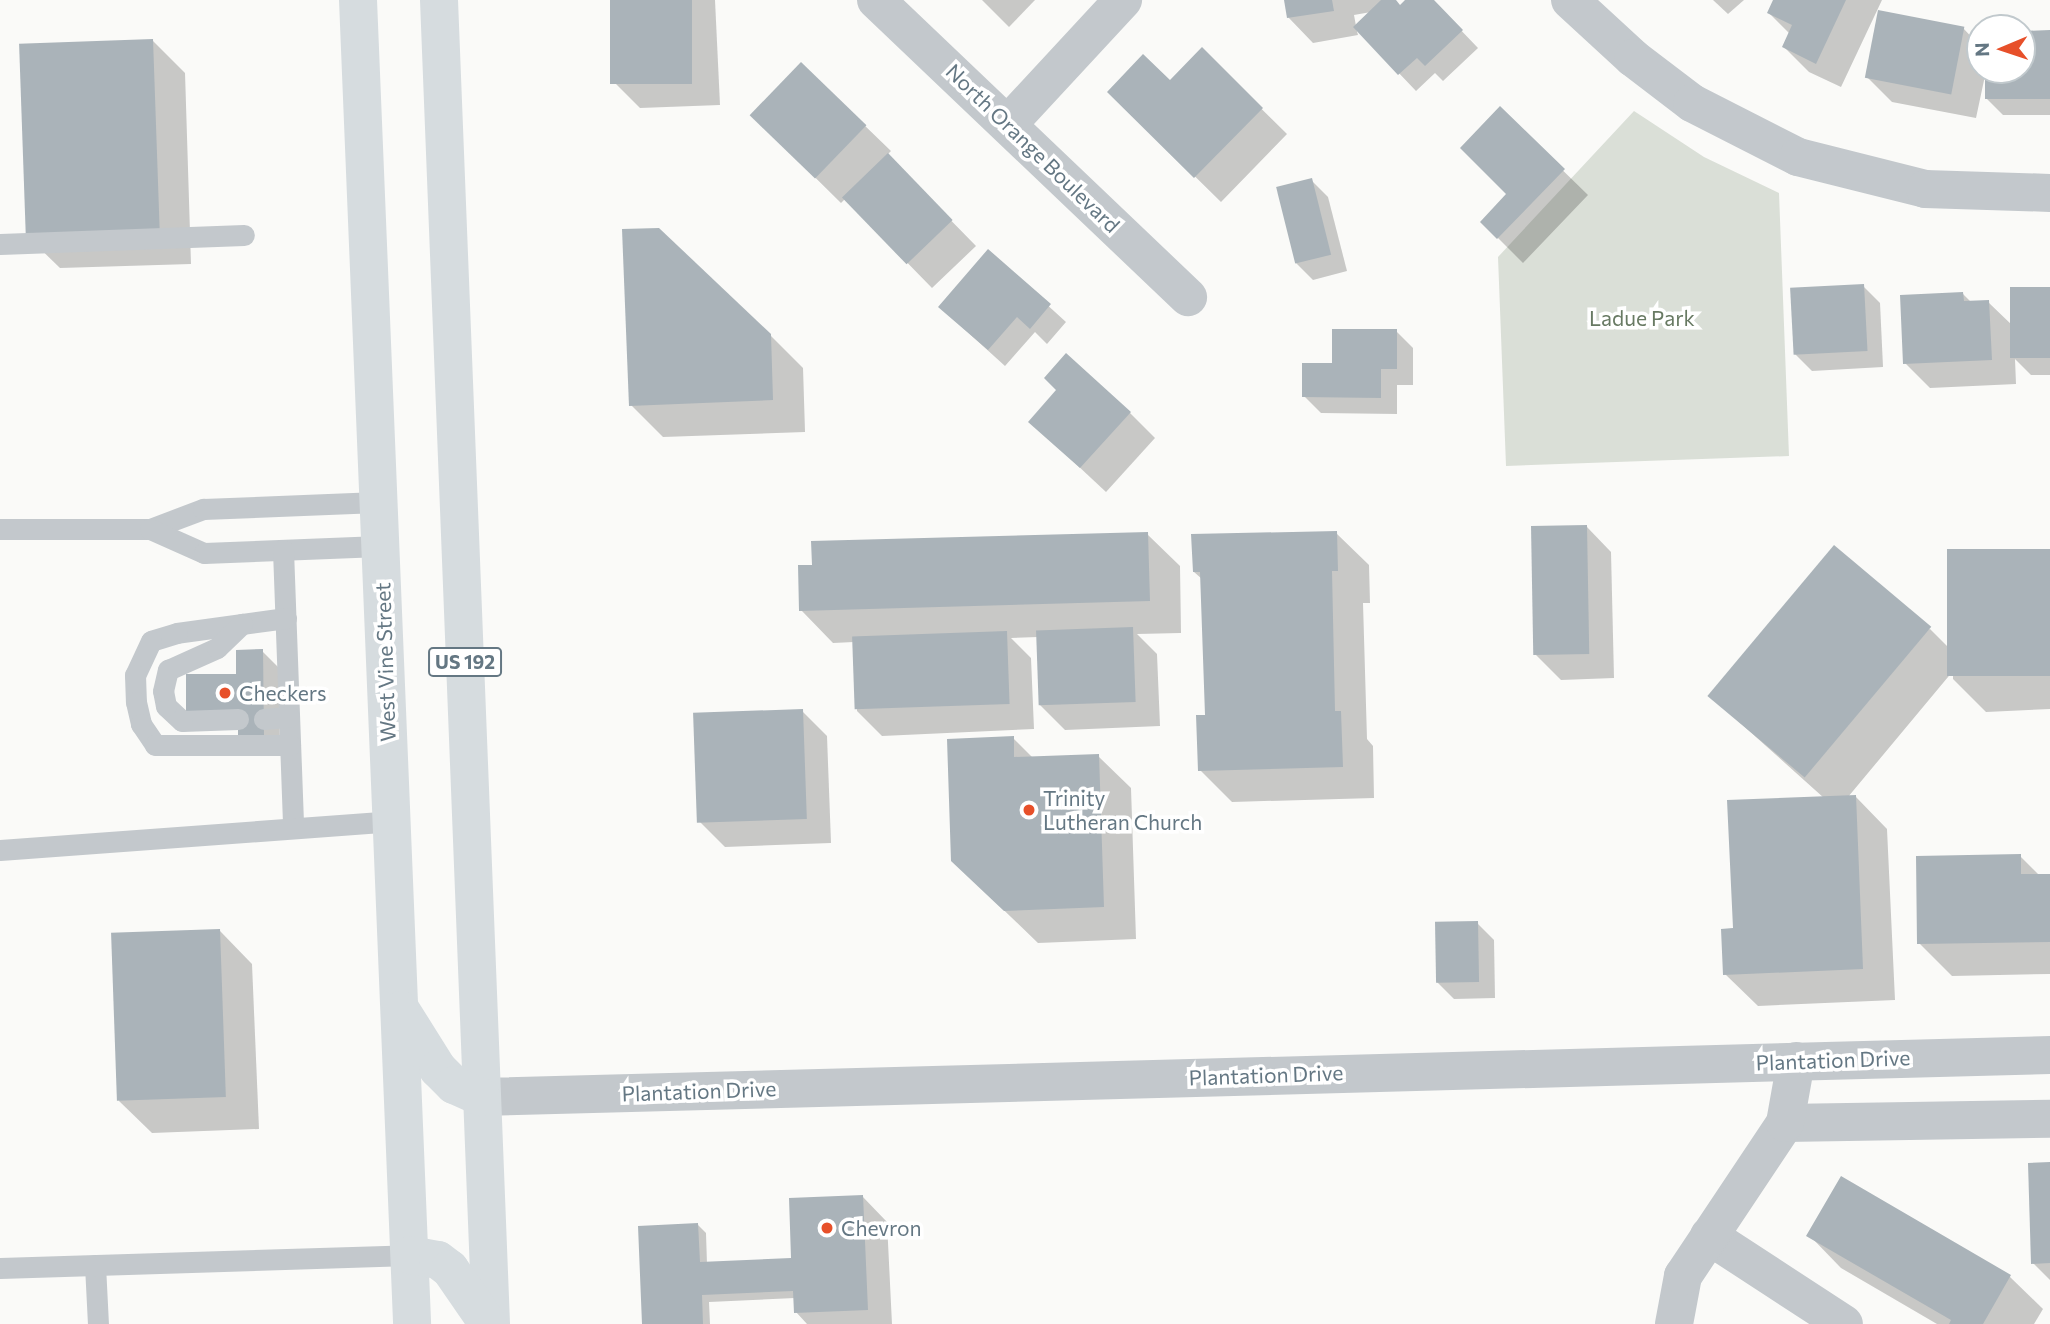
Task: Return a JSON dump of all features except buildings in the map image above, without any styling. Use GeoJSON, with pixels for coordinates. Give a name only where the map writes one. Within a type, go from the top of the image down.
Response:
{"type":"FeatureCollection","features":[{"type":"Feature","properties":{"kind":"highway","name":"West Vine Street"},"geometry":{"type":"LineString","coordinates":[[358,0],[412,1324]]}},
{"type":"Feature","properties":{"kind":"highway","name":"US 192"},"geometry":{"type":"LineString","coordinates":[[439,0],[489,1324]]}},
{"type":"Feature","properties":{"kind":"highway"},"geometry":{"type":"LineString","coordinates":[[400,1008],[438,1069],[454,1085],[481,1097]]}},
{"type":"Feature","properties":{"kind":"highway"},"geometry":{"type":"LineString","coordinates":[[410,1255],[438,1260],[450,1269],[489,1324]]}},
{"type":"Feature","properties":{"kind":"street","name":"North Orange Boulevard"},"geometry":{"type":"LineString","coordinates":[[876,0],[1009,123],[1188,297]]}},
{"type":"Feature","properties":{"kind":"street"},"geometry":{"type":"LineString","coordinates":[[1009,123],[1123,0]]}},
{"type":"Feature","properties":{"kind":"street"},"geometry":{"type":"LineString","coordinates":[[1570,0],[1633,58],[1692,103],[1798,157],[1925,189],[2050,193]]}},
{"type":"Feature","properties":{"kind":"street","name":"Plantation Drive"},"geometry":{"type":"LineString","coordinates":[[481,1097],[2050,1055]]}},
{"type":"Feature","properties":{"kind":"street"},"geometry":{"type":"LineString","coordinates":[[1674,1324],[1683,1276],[1785,1123],[1796,1061]]}},
{"type":"Feature","properties":{"kind":"street"},"geometry":{"type":"LineString","coordinates":[[1785,1123],[2050,1119]]}},
{"type":"Feature","properties":{"kind":"street"},"geometry":{"type":"LineString","coordinates":[[1709,1236],[1844,1324]]}},
{"type":"Feature","properties":{"kind":"lane"},"geometry":{"type":"LineString","coordinates":[[0,244],[244,235]]}},
{"type":"Feature","properties":{"kind":"lane"},"geometry":{"type":"LineString","coordinates":[[0,529],[150,529],[203,509],[378,502]]}},
{"type":"Feature","properties":{"kind":"lane"},"geometry":{"type":"LineString","coordinates":[[150,529],[204,554],[380,546]]}},
{"type":"Feature","properties":{"kind":"lane"},"geometry":{"type":"LineString","coordinates":[[283,550],[293,827]]}},
{"type":"Feature","properties":{"kind":"lane"},"geometry":{"type":"LineString","coordinates":[[286,618],[177,633],[151,641],[135,675],[141,724],[155,745],[170,748],[290,745]]}},
{"type":"Feature","properties":{"kind":"lane"},"geometry":{"type":"LineString","coordinates":[[238,719],[182,720],[166,706],[163,691],[168,670],[217,648],[242,624]]}},
{"type":"Feature","properties":{"kind":"lane"},"geometry":{"type":"LineString","coordinates":[[264,719],[289,717]]}},
{"type":"Feature","properties":{"kind":"lane"},"geometry":{"type":"LineString","coordinates":[[0,850],[391,821]]}},
{"type":"Feature","properties":{"kind":"lane"},"geometry":{"type":"LineString","coordinates":[[0,1268],[410,1255]]}},
{"type":"Feature","properties":{"kind":"lane"},"geometry":{"type":"LineString","coordinates":[[95,1265],[98,1324]]}},
{"type":"Feature","properties":{"kind":"green space","name":"Ladue Park"},"geometry":{"type":"Polygon","coordinates":[[[1634,111],[1704,157],[1779,193],[1789,456],[1506,466],[1498,257],[1634,111]]]}},
{"type":"Feature","properties":{"kind":"place","name":"Checkers"},"geometry":{"type":"Point","coordinates":[225,693]}},
{"type":"Feature","properties":{"kind":"place","name":"Trinity Lutheran Church"},"geometry":{"type":"Point","coordinates":[1029,810]}},
{"type":"Feature","properties":{"kind":"place","name":"Chevron"},"geometry":{"type":"Point","coordinates":[827,1228]}}]}
